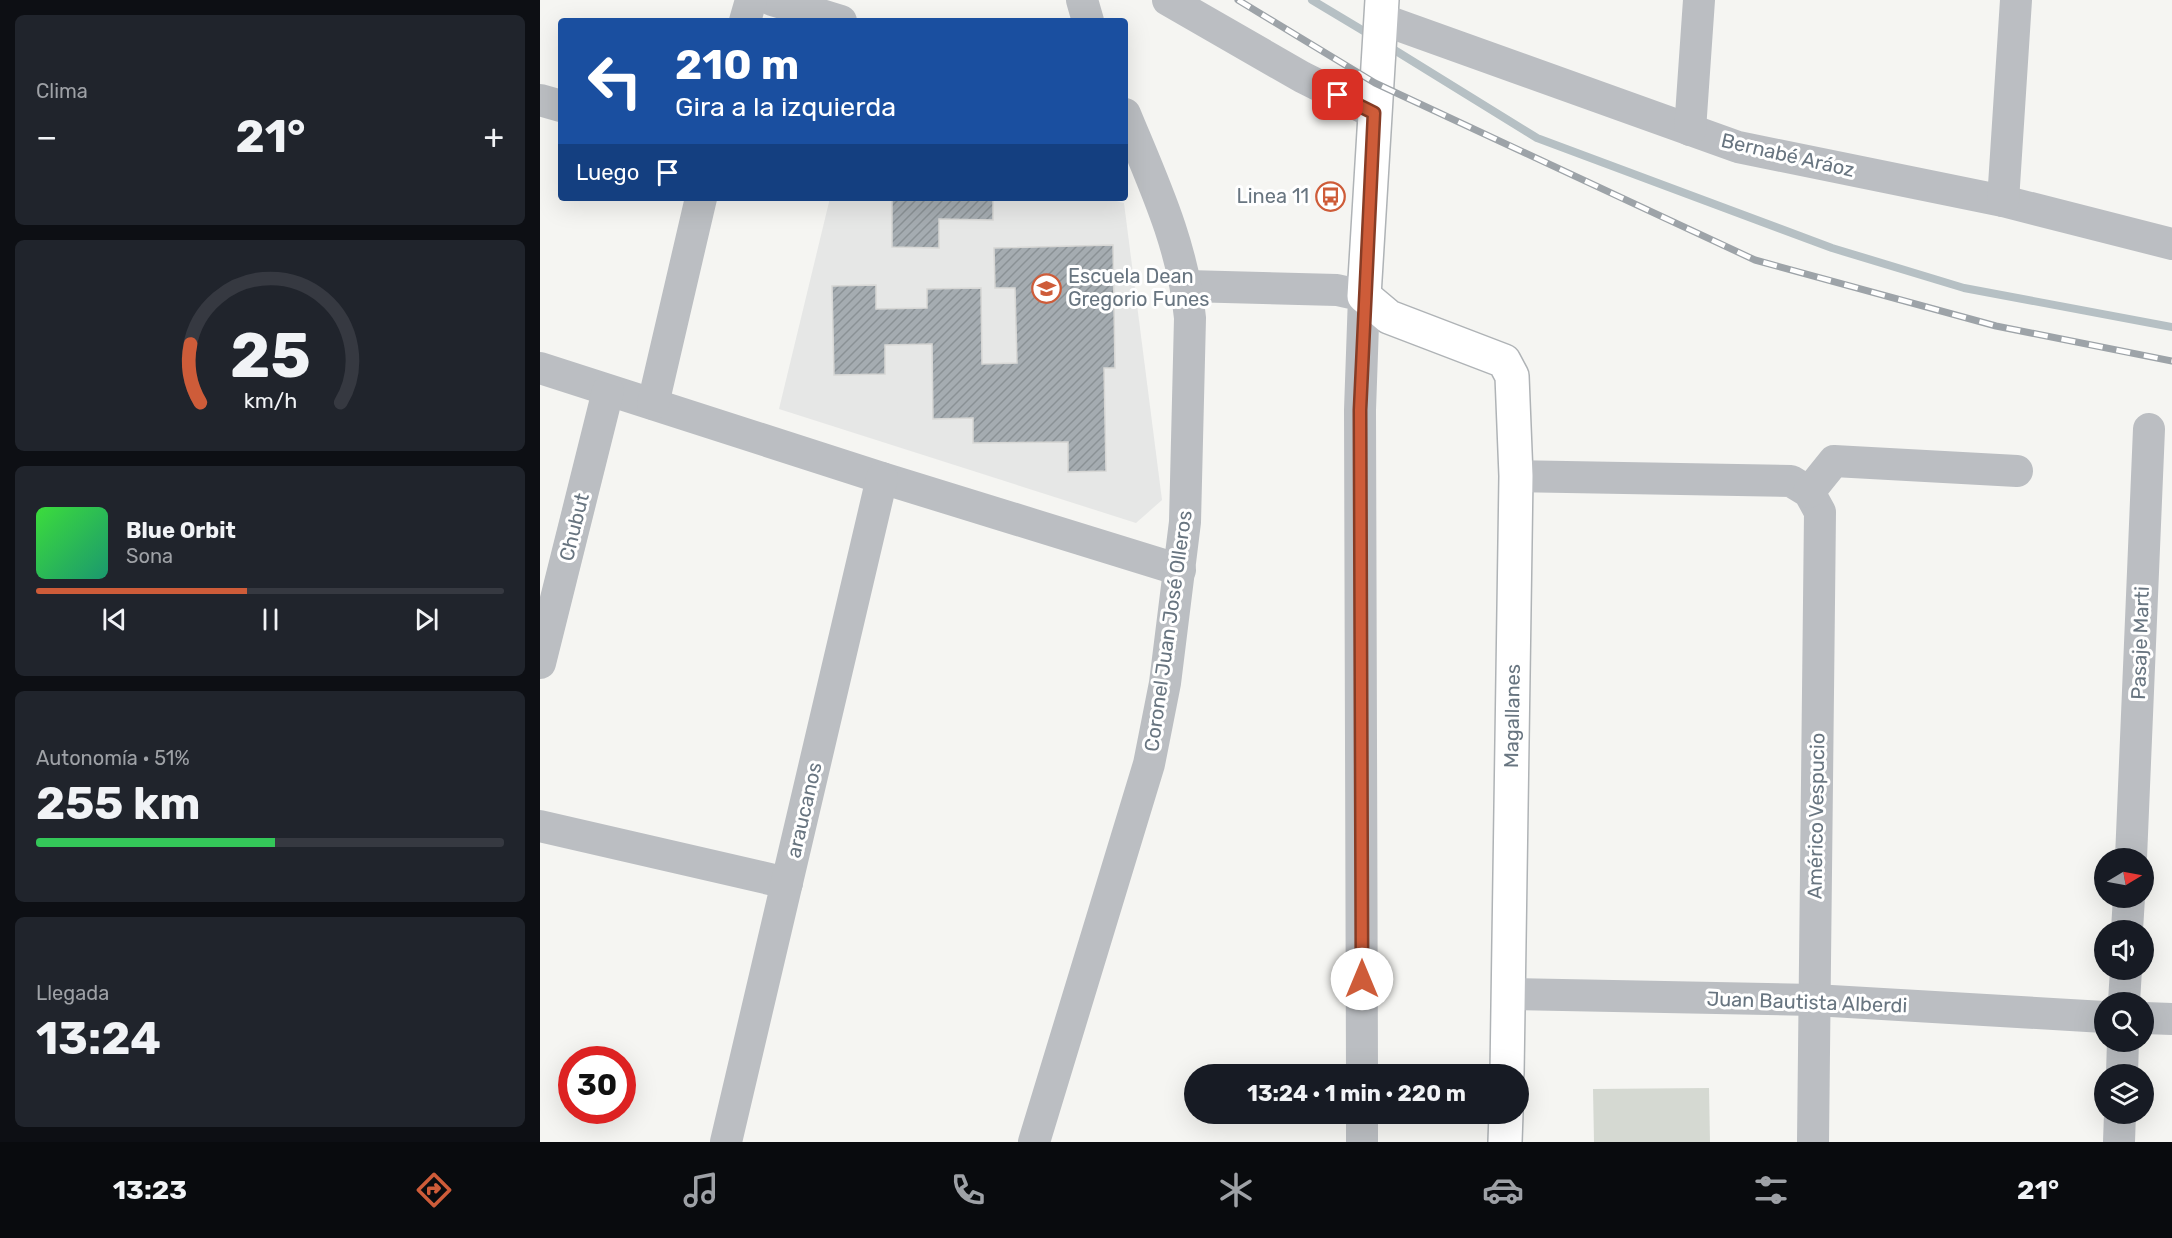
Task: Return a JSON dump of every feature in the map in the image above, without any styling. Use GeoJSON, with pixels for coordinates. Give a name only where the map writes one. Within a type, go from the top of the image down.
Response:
{"type":"FeatureCollection","features":[{"type":"Feature","properties":{"kind":"main road"},"geometry":{"type":"LineString","coordinates":[[1364,296],[1381,17]]}},
{"type":"Feature","properties":{"kind":"main road","name":"Magallanes"},"geometry":{"type":"LineString","coordinates":[[1364,296],[1389,317],[1504,361],[1512,376],[1516,476],[1507,1064]]}},
{"type":"Feature","properties":{"kind":"main road"},"geometry":{"type":"LineString","coordinates":[[1505,1142],[1506,1124]]}},
{"type":"Feature","properties":{"kind":"street"},"geometry":{"type":"LineString","coordinates":[[746,18],[751,0]]}},
{"type":"Feature","properties":{"kind":"street"},"geometry":{"type":"LineString","coordinates":[[772,0],[831,18]]}},
{"type":"Feature","properties":{"kind":"street"},"geometry":{"type":"LineString","coordinates":[[1082,0],[1087,18]]}},
{"type":"Feature","properties":{"kind":"street"},"geometry":{"type":"LineString","coordinates":[[1168,0],[1302,77],[1374,113]]}},
{"type":"Feature","properties":{"kind":"street"},"geometry":{"type":"LineString","coordinates":[[1690,130],[1699,0]]}},
{"type":"Feature","properties":{"kind":"street"},"geometry":{"type":"LineString","coordinates":[[2003,201],[2016,0]]}},
{"type":"Feature","properties":{"kind":"street","name":"Bernabé Aráoz"},"geometry":{"type":"LineString","coordinates":[[1381,17],[1738,147],[2003,201],[2172,244]]}},
{"type":"Feature","properties":{"kind":"street"},"geometry":{"type":"LineString","coordinates":[[540,100],[558,105]]}},
{"type":"Feature","properties":{"kind":"street","name":"Coronel Juan José Olleros"},"geometry":{"type":"LineString","coordinates":[[1034,1142],[1149,764],[1165,683],[1185,522],[1190,318],[1187,286],[1178,246],[1128,121]]}},
{"type":"Feature","properties":{"kind":"street"},"geometry":{"type":"LineString","coordinates":[[653,404],[700,201]]}},
{"type":"Feature","properties":{"kind":"street"},"geometry":{"type":"LineString","coordinates":[[1187,286],[1337,290],[1364,296],[1360,410],[1362,1064]]}},
{"type":"Feature","properties":{"kind":"street"},"geometry":{"type":"LineString","coordinates":[[540,368],[882,478],[1180,570]]}},
{"type":"Feature","properties":{"kind":"street","name":"Chubut"},"geometry":{"type":"LineString","coordinates":[[540,663],[608,391]]}},
{"type":"Feature","properties":{"kind":"street","name":"Pasaje Marti"},"geometry":{"type":"LineString","coordinates":[[2131,848],[2149,429]]}},
{"type":"Feature","properties":{"kind":"street"},"geometry":{"type":"LineString","coordinates":[[1516,476],[1791,481],[1809,492],[1834,461],[2017,471]]}},
{"type":"Feature","properties":{"kind":"street","name":"araucanos"},"geometry":{"type":"LineString","coordinates":[[726,1142],[882,478]]}},
{"type":"Feature","properties":{"kind":"street","name":"Américo Vespucio"},"geometry":{"type":"LineString","coordinates":[[1809,492],[1820,512],[1813,1142]]}},
{"type":"Feature","properties":{"kind":"street"},"geometry":{"type":"LineString","coordinates":[[540,826],[787,883]]}},
{"type":"Feature","properties":{"kind":"street","name":"Juan Bautista Alberdi"},"geometry":{"type":"LineString","coordinates":[[1508,994],[1814,1000],[2094,1016]]}},
{"type":"Feature","properties":{"kind":"street"},"geometry":{"type":"LineString","coordinates":[[2154,1018],[2172,1019]]}},
{"type":"Feature","properties":{"kind":"street"},"geometry":{"type":"LineString","coordinates":[[1362,1124],[1362,1142]]}},
{"type":"Feature","properties":{"kind":"street"},"geometry":{"type":"LineString","coordinates":[[2119,1142],[2120,1124]]}},
{"type":"Feature","properties":{"kind":"shaded area"},"geometry":{"type":"Polygon","coordinates":[[[829,201],[1116,201],[1124,203],[1162,500],[1136,523],[779,409],[829,201]]]}},
{"type":"Feature","properties":{"kind":"shaded area"},"geometry":{"type":"Polygon","coordinates":[[[1709,1088],[1710,1142],[1594,1142],[1593,1089],[1709,1088]]]}},
{"type":"Feature","properties":{"kind":"building"},"geometry":{"type":"Polygon","coordinates":[[[892,201],[993,201],[993,220],[939,219],[939,248],[892,247],[892,201]]]}},
{"type":"Feature","properties":{"kind":"building"},"geometry":{"type":"Polygon","coordinates":[[[1113,245],[1115,368],[1104,368],[1106,471],[1068,472],[1068,442],[973,443],[973,418],[933,419],[932,344],[885,345],[885,374],[834,375],[832,286],[876,285],[876,309],[927,308],[927,289],[981,288],[982,364],[1017,363],[1015,288],[995,288],[994,248],[1113,245]]]}},
{"type":"Feature","properties":{"kind":"waterway"},"geometry":{"type":"LineString","coordinates":[[1312,0],[1372,36]]}},
{"type":"Feature","properties":{"kind":"waterway"},"geometry":{"type":"LineString","coordinates":[[1388,46],[1537,138],[1832,248],[1964,288],[2172,327]]}},
{"type":"Feature","properties":{"kind":"railway"},"geometry":{"type":"LineString","coordinates":[[1238,0],[1375,83],[1755,260],[1996,326],[2172,361]]}},
{"type":"Feature","properties":{"kind":"place","name":"Linea 11"},"geometry":{"type":"Point","coordinates":[1330,196]}},
{"type":"Feature","properties":{"kind":"place","name":"Escuela Dean Gregorio Funes"},"geometry":{"type":"Point","coordinates":[1047,288]}},
{"type":"Feature","properties":{"kind":"route"},"geometry":{"type":"LineString","coordinates":[[1338,95],[1374,113],[1360,410],[1362,979]]}}]}
